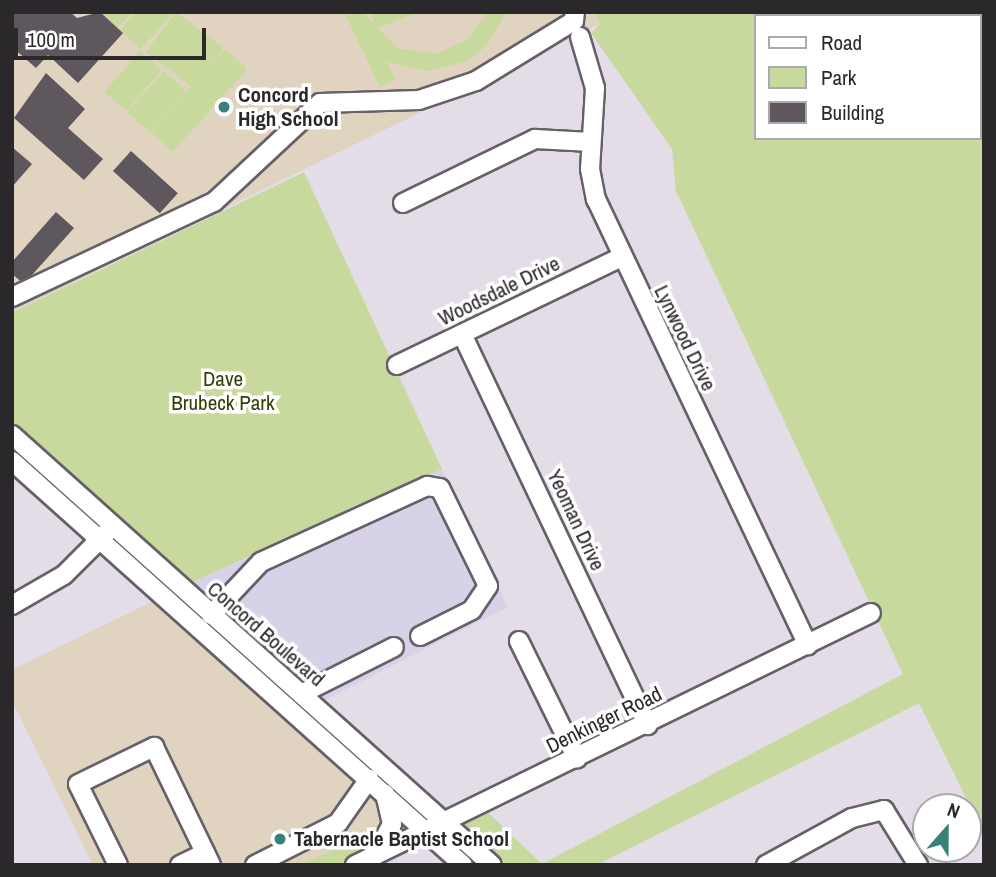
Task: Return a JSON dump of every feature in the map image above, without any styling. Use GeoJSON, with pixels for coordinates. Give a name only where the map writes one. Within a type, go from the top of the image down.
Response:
{"type":"FeatureCollection","features":[{"type":"Feature","properties":{"kind":"street"},"geometry":{"type":"LineString","coordinates":[[12,297],[214,202],[320,103],[419,100],[476,81],[574,21],[575,12]]}},
{"type":"Feature","properties":{"kind":"street","name":"Lynwood Drive"},"geometry":{"type":"LineString","coordinates":[[580,37],[595,88],[591,142],[596,199],[621,257],[808,645]]}},
{"type":"Feature","properties":{"kind":"street"},"geometry":{"type":"LineString","coordinates":[[403,203],[535,139],[591,142]]}},
{"type":"Feature","properties":{"kind":"street","name":"Woodsdale Drive"},"geometry":{"type":"LineString","coordinates":[[397,365],[621,257]]}},
{"type":"Feature","properties":{"kind":"street","name":"Yeoman Drive"},"geometry":{"type":"LineString","coordinates":[[462,334],[648,725]]}},
{"type":"Feature","properties":{"kind":"street","name":"Concord Boulevard"},"geometry":{"type":"LineString","coordinates":[[12,435],[301,694],[433,826],[463,865]]}},
{"type":"Feature","properties":{"kind":"street","name":"Concord Boulevard"},"geometry":{"type":"LineString","coordinates":[[12,461],[383,791],[492,865]]}},
{"type":"Feature","properties":{"kind":"street"},"geometry":{"type":"LineString","coordinates":[[211,615],[261,562],[427,486],[440,488],[488,586],[472,610],[420,636]]}},
{"type":"Feature","properties":{"kind":"street"},"geometry":{"type":"LineString","coordinates":[[12,605],[64,575],[114,524]]}},
{"type":"Feature","properties":{"kind":"street","name":"Denkinger Road"},"geometry":{"type":"LineString","coordinates":[[355,865],[648,725],[871,613]]}},
{"type":"Feature","properties":{"kind":"street"},"geometry":{"type":"LineString","coordinates":[[519,641],[577,759]]}},
{"type":"Feature","properties":{"kind":"street"},"geometry":{"type":"LineString","coordinates":[[301,694],[394,647]]}},
{"type":"Feature","properties":{"kind":"street"},"geometry":{"type":"LineString","coordinates":[[118,865],[78,784],[154,747],[208,859],[180,865]]}},
{"type":"Feature","properties":{"kind":"street"},"geometry":{"type":"LineString","coordinates":[[255,865],[338,823],[369,779]]}},
{"type":"Feature","properties":{"kind":"street"},"geometry":{"type":"LineString","coordinates":[[376,855],[392,824],[393,808],[383,791]]}},
{"type":"Feature","properties":{"kind":"street"},"geometry":{"type":"LineString","coordinates":[[766,865],[852,818],[884,810],[918,865]]}},
{"type":"Feature","properties":{"kind":"shaded area","name":"Concord High School"},"geometry":{"type":"Polygon","coordinates":[[[12,12],[594,12],[600,24],[12,313],[12,12]]]}},
{"type":"Feature","properties":{"kind":"shaded area"},"geometry":{"type":"Polygon","coordinates":[[[442,469],[508,607],[313,706],[179,588],[442,469]]]}},
{"type":"Feature","properties":{"kind":"shaded area"},"geometry":{"type":"Polygon","coordinates":[[[163,596],[383,791],[392,824],[299,865],[93,865],[12,701],[12,670],[163,596]]]}},
{"type":"Feature","properties":{"kind":"green space"},"geometry":{"type":"Polygon","coordinates":[[[100,12],[132,12],[118,28],[100,12]]]}},
{"type":"Feature","properties":{"kind":"green space"},"geometry":{"type":"Polygon","coordinates":[[[136,12],[174,12],[141,49],[120,30],[136,12]]]}},
{"type":"Feature","properties":{"kind":"green space"},"geometry":{"type":"Polygon","coordinates":[[[176,12],[223,48],[193,87],[146,52],[176,12]]]}},
{"type":"Feature","properties":{"kind":"green space"},"geometry":{"type":"Polygon","coordinates":[[[344,12],[363,12],[397,48],[436,54],[468,39],[488,12],[506,12],[487,45],[467,61],[429,71],[387,62],[395,79],[380,87],[344,12]]]}},
{"type":"Feature","properties":{"kind":"green space"},"geometry":{"type":"Polygon","coordinates":[[[369,12],[419,12],[377,28],[369,12]]]}},
{"type":"Feature","properties":{"kind":"green space"},"geometry":{"type":"Polygon","coordinates":[[[594,12],[984,12],[984,834],[982,793],[964,793],[919,703],[597,865],[492,865],[441,822],[480,805],[542,864],[903,674],[676,191],[672,149],[591,33],[600,24],[594,12]]]}},
{"type":"Feature","properties":{"kind":"green space"},"geometry":{"type":"Polygon","coordinates":[[[225,49],[247,69],[173,152],[151,131],[225,49]]]}},
{"type":"Feature","properties":{"kind":"green space"},"geometry":{"type":"Polygon","coordinates":[[[140,51],[162,70],[126,111],[105,92],[140,51]]]}},
{"type":"Feature","properties":{"kind":"green space"},"geometry":{"type":"Polygon","coordinates":[[[164,71],[186,91],[149,132],[127,112],[164,71]]]}},
{"type":"Feature","properties":{"kind":"green space","name":"Dave Brubeck Park"},"geometry":{"type":"Polygon","coordinates":[[[304,172],[442,469],[179,588],[12,435],[12,313],[304,172]]]}},
{"type":"Feature","properties":{"kind":"green space"},"geometry":{"type":"Polygon","coordinates":[[[392,824],[355,865],[299,865],[392,824]]]}},
{"type":"Feature","properties":{"kind":"building"},"geometry":{"type":"Polygon","coordinates":[[[12,12],[70,12],[77,18],[100,12],[123,33],[78,83],[48,55],[36,68],[12,47],[12,12]]]}},
{"type":"Feature","properties":{"kind":"building"},"geometry":{"type":"Polygon","coordinates":[[[46,73],[85,109],[68,128],[103,159],[84,180],[14,118],[46,73]]]}},
{"type":"Feature","properties":{"kind":"building"},"geometry":{"type":"Polygon","coordinates":[[[12,147],[32,164],[12,187],[12,147]]]}},
{"type":"Feature","properties":{"kind":"building"},"geometry":{"type":"Polygon","coordinates":[[[131,151],[178,193],[160,213],[113,171],[131,151]]]}},
{"type":"Feature","properties":{"kind":"building"},"geometry":{"type":"Polygon","coordinates":[[[56,212],[74,228],[24,284],[12,274],[12,262],[56,212]]]}},
{"type":"Feature","properties":{"kind":"place","name":"Concord High School"},"geometry":{"type":"Point","coordinates":[224,107]}},
{"type":"Feature","properties":{"kind":"place","name":"Tabernacle Baptist School"},"geometry":{"type":"Point","coordinates":[280,839]}}]}
